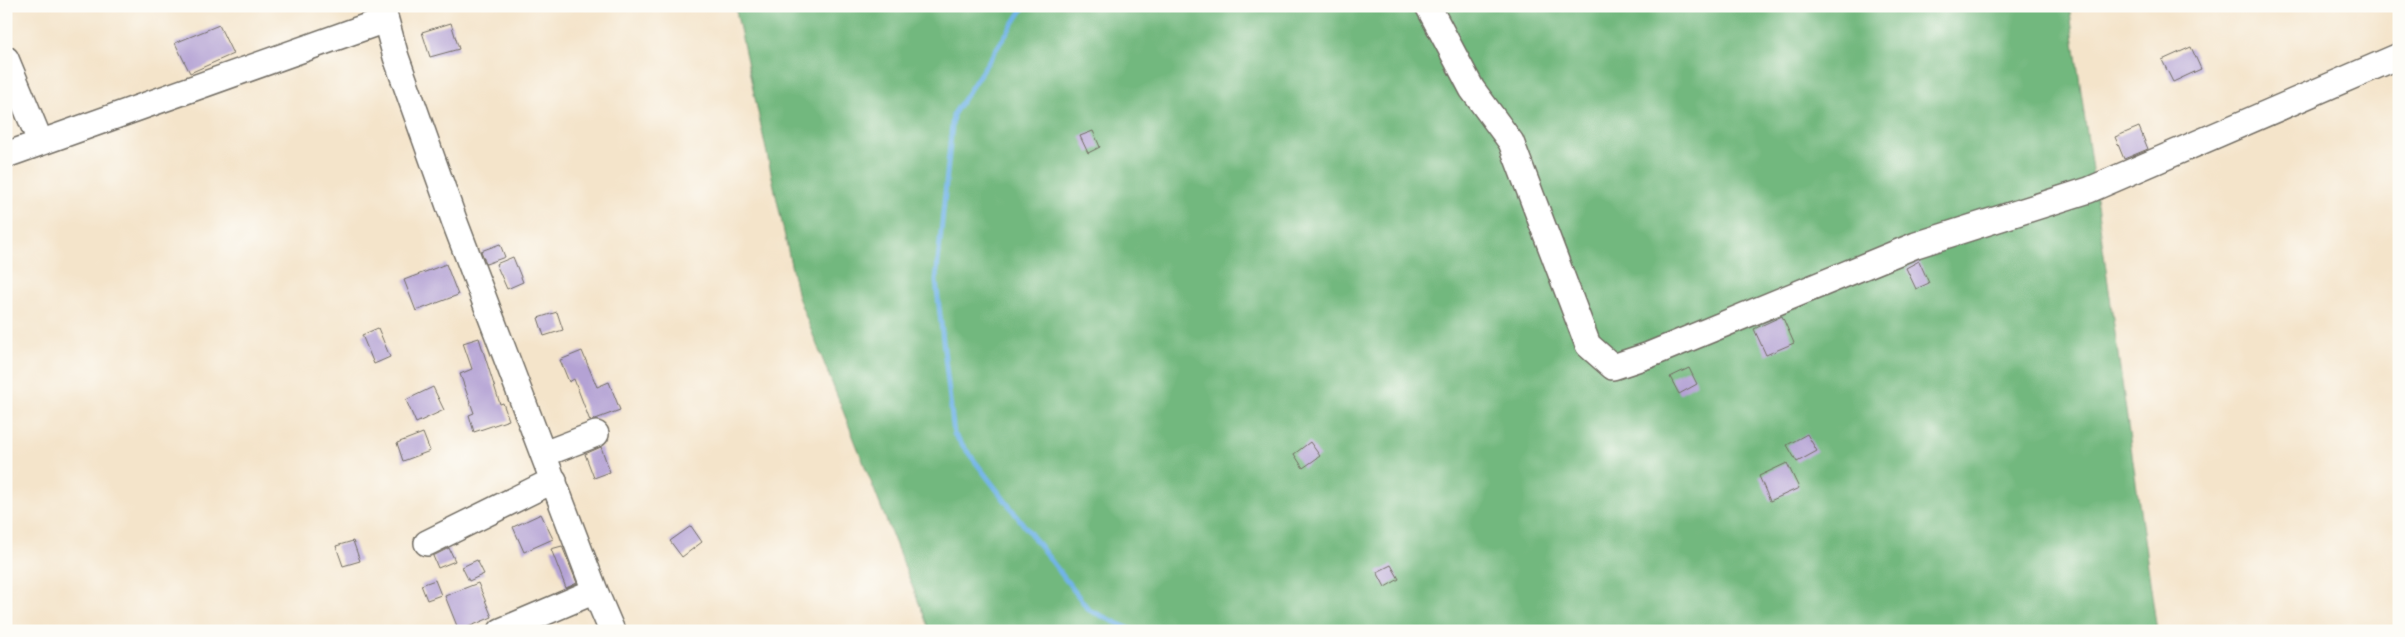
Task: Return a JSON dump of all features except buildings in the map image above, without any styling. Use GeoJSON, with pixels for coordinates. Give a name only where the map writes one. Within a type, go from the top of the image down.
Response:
{"type":"FeatureCollection","features":[{"type":"Feature","properties":{"kind":"street"},"geometry":{"type":"LineString","coordinates":[[1428,6],[1472,89],[1511,142],[1588,345],[1613,367],[1649,355],[1916,245],[2089,190],[2399,56]]}},
{"type":"Feature","properties":{"kind":"street"},"geometry":{"type":"LineString","coordinates":[[6,154],[383,13],[396,57],[454,220],[595,591],[612,631]]}},
{"type":"Feature","properties":{"kind":"street"},"geometry":{"type":"LineString","coordinates":[[6,59],[40,141]]}},
{"type":"Feature","properties":{"kind":"street"},"geometry":{"type":"LineString","coordinates":[[544,454],[596,434]]}},
{"type":"Feature","properties":{"kind":"street"},"geometry":{"type":"LineString","coordinates":[[427,542],[554,480]]}},
{"type":"Feature","properties":{"kind":"street"},"geometry":{"type":"LineString","coordinates":[[501,631],[595,591]]}},
{"type":"Feature","properties":{"kind":"green space"},"geometry":{"type":"Polygon","coordinates":[[[735,6],[2069,6],[2157,631],[930,631],[798,297],[735,6]]]}},
{"type":"Feature","properties":{"kind":"waterway"},"geometry":{"type":"LineString","coordinates":[[1022,6],[1022,10],[953,115],[936,281],[954,434],[1089,610],[1134,631]]}}]}
